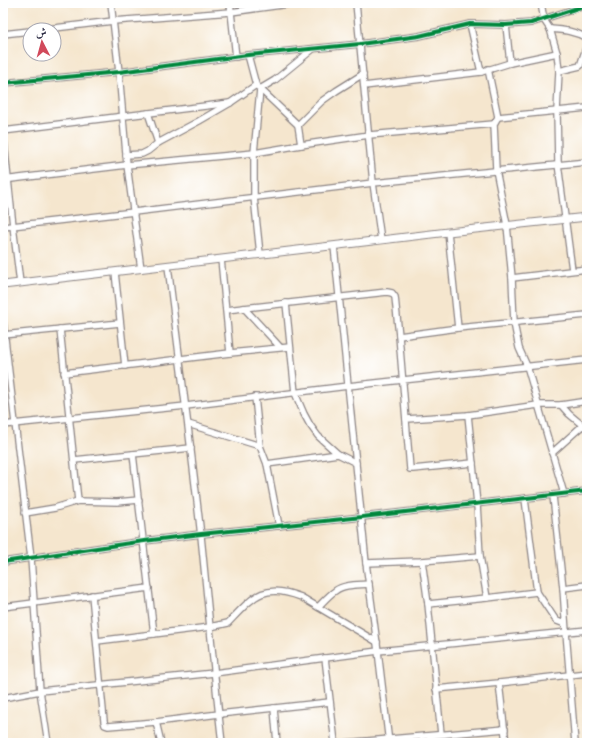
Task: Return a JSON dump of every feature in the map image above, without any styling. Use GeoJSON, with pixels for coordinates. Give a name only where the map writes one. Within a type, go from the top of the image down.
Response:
{"type":"FeatureCollection","features":[{"type":"Feature","properties":{"kind":"street"},"geometry":{"type":"LineString","coordinates":[[111,3],[127,165],[141,269]]}},
{"type":"Feature","properties":{"kind":"street"},"geometry":{"type":"LineString","coordinates":[[230,3],[236,57]]}},
{"type":"Feature","properties":{"kind":"street"},"geometry":{"type":"LineString","coordinates":[[62,27],[113,21],[231,12],[296,3]]}},
{"type":"Feature","properties":{"kind":"street"},"geometry":{"type":"LineString","coordinates":[[356,3],[381,240]]}},
{"type":"Feature","properties":{"kind":"street"},"geometry":{"type":"LineString","coordinates":[[541,3],[544,20],[550,29],[557,53],[559,71],[557,111],[558,164],[572,270]]}},
{"type":"Feature","properties":{"kind":"street"},"geometry":{"type":"LineString","coordinates":[[3,83],[119,72],[248,55],[360,44],[420,36],[470,24],[506,25],[532,23],[587,5]]}},
{"type":"Feature","properties":{"kind":"street"},"geometry":{"type":"LineString","coordinates":[[470,24],[481,72]]}},
{"type":"Feature","properties":{"kind":"street"},"geometry":{"type":"LineString","coordinates":[[506,25],[510,63]]}},
{"type":"Feature","properties":{"kind":"street"},"geometry":{"type":"LineString","coordinates":[[550,29],[577,33],[587,38]]}},
{"type":"Feature","properties":{"kind":"street"},"geometry":{"type":"LineString","coordinates":[[3,34],[22,32]]}},
{"type":"Feature","properties":{"kind":"street"},"geometry":{"type":"LineString","coordinates":[[580,66],[587,45]]}},
{"type":"Feature","properties":{"kind":"street"},"geometry":{"type":"LineString","coordinates":[[126,155],[142,154],[148,151],[158,143],[258,87],[275,80],[314,48]]}},
{"type":"Feature","properties":{"kind":"street"},"geometry":{"type":"LineString","coordinates":[[364,86],[481,72],[510,63],[557,53]]}},
{"type":"Feature","properties":{"kind":"street"},"geometry":{"type":"LineString","coordinates":[[248,55],[258,87],[254,153],[254,197],[260,254]]}},
{"type":"Feature","properties":{"kind":"street"},"geometry":{"type":"LineString","coordinates":[[559,71],[580,66],[587,66]]}},
{"type":"Feature","properties":{"kind":"street"},"geometry":{"type":"LineString","coordinates":[[488,69],[498,117],[494,124],[496,170],[507,225],[512,278],[514,323],[519,348],[527,366],[564,494]]}},
{"type":"Feature","properties":{"kind":"street"},"geometry":{"type":"LineString","coordinates":[[298,125],[322,101],[363,74]]}},
{"type":"Feature","properties":{"kind":"street"},"geometry":{"type":"LineString","coordinates":[[258,87],[298,125],[301,145]]}},
{"type":"Feature","properties":{"kind":"street"},"geometry":{"type":"LineString","coordinates":[[20,283],[13,226],[5,179],[3,131],[230,104]]}},
{"type":"Feature","properties":{"kind":"street"},"geometry":{"type":"LineString","coordinates":[[498,117],[587,108]]}},
{"type":"Feature","properties":{"kind":"street"},"geometry":{"type":"LineString","coordinates":[[148,113],[158,143]]}},
{"type":"Feature","properties":{"kind":"street"},"geometry":{"type":"LineString","coordinates":[[5,179],[127,165],[254,153],[369,135],[494,124]]}},
{"type":"Feature","properties":{"kind":"street"},"geometry":{"type":"LineString","coordinates":[[3,227],[374,183],[587,162]]}},
{"type":"Feature","properties":{"kind":"street"},"geometry":{"type":"LineString","coordinates":[[3,285],[507,225],[587,217]]}},
{"type":"Feature","properties":{"kind":"street"},"geometry":{"type":"LineString","coordinates":[[448,232],[458,328]]}},
{"type":"Feature","properties":{"kind":"street"},"geometry":{"type":"LineString","coordinates":[[334,246],[366,563],[389,741]]}},
{"type":"Feature","properties":{"kind":"street"},"geometry":{"type":"LineString","coordinates":[[221,259],[230,353]]}},
{"type":"Feature","properties":{"kind":"street"},"geometry":{"type":"LineString","coordinates":[[168,266],[201,534],[222,743]]}},
{"type":"Feature","properties":{"kind":"street"},"geometry":{"type":"LineString","coordinates":[[512,278],[587,269]]}},
{"type":"Feature","properties":{"kind":"street"},"geometry":{"type":"LineString","coordinates":[[115,272],[126,366]]}},
{"type":"Feature","properties":{"kind":"street"},"geometry":{"type":"LineString","coordinates":[[226,310],[387,292],[392,293],[394,297],[400,336],[410,468],[413,469],[473,463]]}},
{"type":"Feature","properties":{"kind":"street"},"geometry":{"type":"LineString","coordinates":[[286,303],[295,392],[304,414],[318,436],[338,454],[356,463]]}},
{"type":"Feature","properties":{"kind":"street"},"geometry":{"type":"LineString","coordinates":[[244,308],[280,347]]}},
{"type":"Feature","properties":{"kind":"street"},"geometry":{"type":"LineString","coordinates":[[400,336],[458,328],[587,315]]}},
{"type":"Feature","properties":{"kind":"street"},"geometry":{"type":"LineString","coordinates":[[3,322],[31,558],[40,691],[48,743]]}},
{"type":"Feature","properties":{"kind":"street"},"geometry":{"type":"LineString","coordinates":[[4,335],[60,330],[120,322]]}},
{"type":"Feature","properties":{"kind":"street"},"geometry":{"type":"LineString","coordinates":[[60,330],[78,501]]}},
{"type":"Feature","properties":{"kind":"street"},"geometry":{"type":"LineString","coordinates":[[64,373],[290,347]]}},
{"type":"Feature","properties":{"kind":"street"},"geometry":{"type":"LineString","coordinates":[[3,425],[186,406],[295,392],[587,360]]}},
{"type":"Feature","properties":{"kind":"street"},"geometry":{"type":"LineString","coordinates":[[255,397],[260,446],[267,464],[279,526]]}},
{"type":"Feature","properties":{"kind":"street"},"geometry":{"type":"LineString","coordinates":[[406,419],[468,415],[538,404],[561,405],[587,402]]}},
{"type":"Feature","properties":{"kind":"street"},"geometry":{"type":"LineString","coordinates":[[552,454],[585,427],[569,414],[561,405]]}},
{"type":"Feature","properties":{"kind":"street"},"geometry":{"type":"LineString","coordinates":[[468,415],[477,504],[480,556],[487,598]]}},
{"type":"Feature","properties":{"kind":"street"},"geometry":{"type":"LineString","coordinates":[[188,424],[260,446]]}},
{"type":"Feature","properties":{"kind":"street"},"geometry":{"type":"LineString","coordinates":[[74,460],[191,448]]}},
{"type":"Feature","properties":{"kind":"street"},"geometry":{"type":"LineString","coordinates":[[133,454],[154,634]]}},
{"type":"Feature","properties":{"kind":"street"},"geometry":{"type":"LineString","coordinates":[[267,464],[338,454]]}},
{"type":"Feature","properties":{"kind":"street"},"geometry":{"type":"LineString","coordinates":[[3,562],[201,534],[587,492]]}},
{"type":"Feature","properties":{"kind":"street"},"geometry":{"type":"LineString","coordinates":[[553,496],[563,588],[575,743]]}},
{"type":"Feature","properties":{"kind":"street"},"geometry":{"type":"LineString","coordinates":[[525,499],[537,592],[555,619],[565,624]]}},
{"type":"Feature","properties":{"kind":"street"},"geometry":{"type":"LineString","coordinates":[[25,513],[54,508],[78,501],[116,502],[139,500]]}},
{"type":"Feature","properties":{"kind":"street"},"geometry":{"type":"LineString","coordinates":[[366,563],[422,561],[480,556]]}},
{"type":"Feature","properties":{"kind":"street"},"geometry":{"type":"LineString","coordinates":[[422,561],[428,604],[441,734]]}},
{"type":"Feature","properties":{"kind":"street"},"geometry":{"type":"LineString","coordinates":[[318,607],[335,590],[344,586],[369,584]]}},
{"type":"Feature","properties":{"kind":"street"},"geometry":{"type":"LineString","coordinates":[[563,588],[587,585]]}},
{"type":"Feature","properties":{"kind":"street"},"geometry":{"type":"LineString","coordinates":[[3,607],[149,588]]}},
{"type":"Feature","properties":{"kind":"street"},"geometry":{"type":"LineString","coordinates":[[97,641],[210,627],[228,623],[254,597],[261,593],[279,590],[290,592],[301,597],[377,642]]}},
{"type":"Feature","properties":{"kind":"street"},"geometry":{"type":"LineString","coordinates":[[428,604],[537,592]]}},
{"type":"Feature","properties":{"kind":"street"},"geometry":{"type":"LineString","coordinates":[[92,595],[105,725],[156,722],[330,702]]}},
{"type":"Feature","properties":{"kind":"street"},"geometry":{"type":"LineString","coordinates":[[4,698],[40,691],[214,673],[378,651],[587,630]]}},
{"type":"Feature","properties":{"kind":"street"},"geometry":{"type":"LineString","coordinates":[[325,658],[335,743]]}},
{"type":"Feature","properties":{"kind":"street"},"geometry":{"type":"LineString","coordinates":[[436,689],[587,673]]}},
{"type":"Feature","properties":{"kind":"street"},"geometry":{"type":"LineString","coordinates":[[499,683],[506,743]]}},
{"type":"Feature","properties":{"kind":"street"},"geometry":{"type":"LineString","coordinates":[[274,708],[277,743]]}},
{"type":"Feature","properties":{"kind":"street"},"geometry":{"type":"LineString","coordinates":[[156,722],[161,743]]}},
{"type":"Feature","properties":{"kind":"street"},"geometry":{"type":"LineString","coordinates":[[344,743],[389,741],[441,734],[504,729]]}},
{"type":"Feature","properties":{"kind":"cycle path"},"geometry":{"type":"LineString","coordinates":[[3,83],[119,72],[248,55],[360,44],[419,36],[470,24],[506,25],[531,23],[587,5]]}},
{"type":"Feature","properties":{"kind":"cycle path"},"geometry":{"type":"LineString","coordinates":[[3,562],[201,534],[587,491]]}}]}
